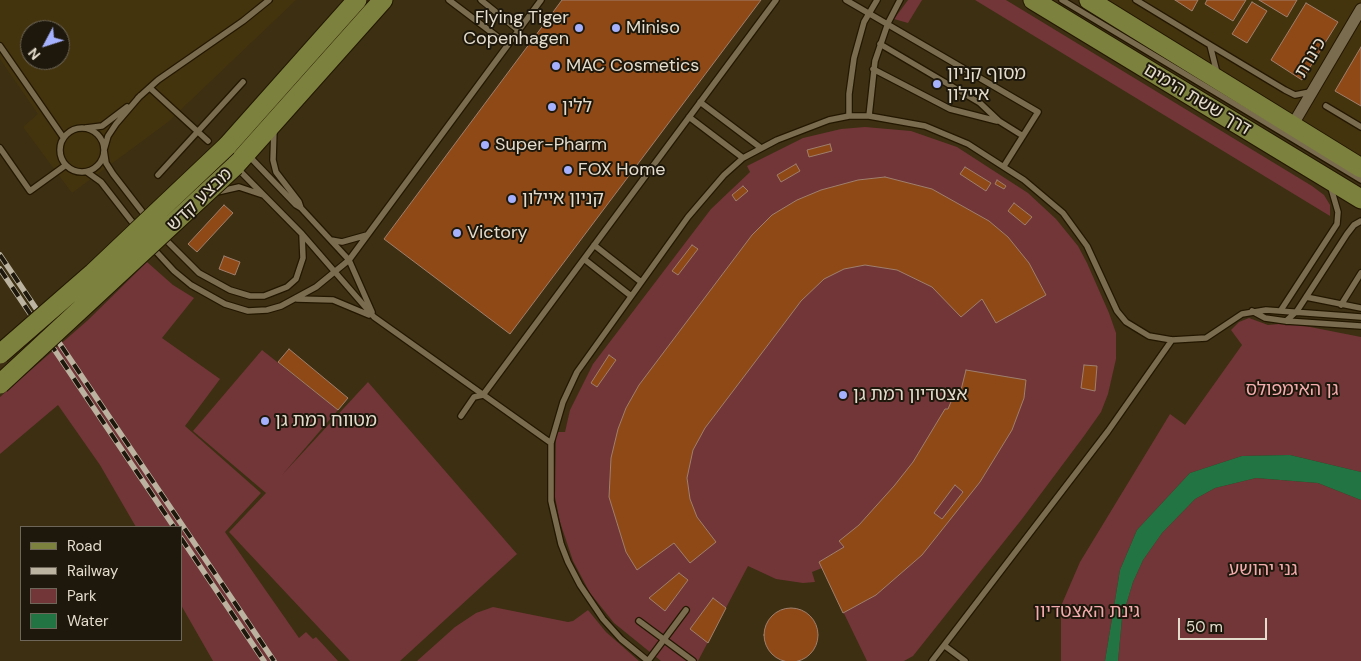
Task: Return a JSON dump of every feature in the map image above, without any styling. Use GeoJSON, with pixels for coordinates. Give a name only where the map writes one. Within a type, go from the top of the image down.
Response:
{"type":"FeatureCollection","features":[{"type":"Feature","properties":{"kind":"main road","name":"מבצע קדש"},"geometry":{"type":"LineString","coordinates":[[0,354],[93,273],[275,122],[357,0]]}},
{"type":"Feature","properties":{"kind":"main road","name":"דרך ששת הימים"},"geometry":{"type":"LineString","coordinates":[[1033,0],[1361,199]]}},
{"type":"Feature","properties":{"kind":"main road","name":"דרך ששת הימים"},"geometry":{"type":"LineString","coordinates":[[1089,0],[1361,168]]}},
{"type":"Feature","properties":{"kind":"main road","name":"מבצע קדש"},"geometry":{"type":"LineString","coordinates":[[0,384],[199,200],[310,69],[383,2]]}},
{"type":"Feature","properties":{"kind":"street"},"geometry":{"type":"LineString","coordinates":[[1356,0],[1361,3]]}},
{"type":"Feature","properties":{"kind":"street","name":"כינרת"},"geometry":{"type":"LineString","coordinates":[[1292,126],[1310,92],[1361,9]]}},
{"type":"Feature","properties":{"kind":"lane"},"geometry":{"type":"LineString","coordinates":[[269,0],[243,21],[176,67],[102,126],[73,129],[63,137],[59,149],[66,165],[76,171],[87,172],[101,182],[154,250],[174,271],[206,295],[225,304],[248,311],[267,310],[296,299],[349,260],[541,0]]}},
{"type":"Feature","properties":{"kind":"lane"},"geometry":{"type":"LineString","coordinates":[[449,0],[507,44]]}},
{"type":"Feature","properties":{"kind":"lane"},"geometry":{"type":"LineString","coordinates":[[481,0],[518,30]]}},
{"type":"Feature","properties":{"kind":"lane"},"geometry":{"type":"LineString","coordinates":[[461,416],[474,397],[483,395],[776,0]]}},
{"type":"Feature","properties":{"kind":"lane"},"geometry":{"type":"LineString","coordinates":[[846,0],[1038,112],[1004,166]]}},
{"type":"Feature","properties":{"kind":"lane"},"geometry":{"type":"LineString","coordinates":[[849,116],[850,74],[868,12],[877,0]]}},
{"type":"Feature","properties":{"kind":"lane"},"geometry":{"type":"LineString","coordinates":[[869,116],[873,69],[888,23],[900,0]]}},
{"type":"Feature","properties":{"kind":"lane","name":"דרך ששת הימים"},"geometry":{"type":"LineString","coordinates":[[1062,0],[1361,180]]}},
{"type":"Feature","properties":{"kind":"lane"},"geometry":{"type":"LineString","coordinates":[[1136,0],[1285,90],[1295,95],[1310,92]]}},
{"type":"Feature","properties":{"kind":"lane"},"geometry":{"type":"LineString","coordinates":[[880,44],[980,103],[999,121],[1023,136]]}},
{"type":"Feature","properties":{"kind":"lane"},"geometry":{"type":"LineString","coordinates":[[1210,45],[1220,82]]}},
{"type":"Feature","properties":{"kind":"lane"},"geometry":{"type":"LineString","coordinates":[[0,46],[63,137]]}},
{"type":"Feature","properties":{"kind":"lane"},"geometry":{"type":"LineString","coordinates":[[873,69],[950,109],[999,121]]}},
{"type":"Feature","properties":{"kind":"lane"},"geometry":{"type":"LineString","coordinates":[[158,174],[243,82]]}},
{"type":"Feature","properties":{"kind":"lane"},"geometry":{"type":"LineString","coordinates":[[150,88],[208,141]]}},
{"type":"Feature","properties":{"kind":"lane"},"geometry":{"type":"LineString","coordinates":[[87,172],[100,164],[112,130],[140,96]]}},
{"type":"Feature","properties":{"kind":"lane"},"geometry":{"type":"LineString","coordinates":[[700,102],[761,148]]}},
{"type":"Feature","properties":{"kind":"lane"},"geometry":{"type":"LineString","coordinates":[[1326,106],[1361,127]]}},
{"type":"Feature","properties":{"kind":"lane"},"geometry":{"type":"LineString","coordinates":[[686,610],[648,661],[621,639],[603,619],[580,585],[561,544],[551,501],[551,444],[556,421],[578,372],[705,194],[743,158],[813,125],[849,116],[869,116],[925,126],[968,144],[1004,166],[1043,195],[1074,227],[1097,264],[1110,298],[1126,322],[1149,336],[1172,340],[1206,338],[1242,314],[1252,312],[1281,310],[1361,317]]}},
{"type":"Feature","properties":{"kind":"lane"},"geometry":{"type":"LineString","coordinates":[[689,117],[743,158]]}},
{"type":"Feature","properties":{"kind":"lane"},"geometry":{"type":"LineString","coordinates":[[275,122],[273,160],[284,189]]}},
{"type":"Feature","properties":{"kind":"lane"},"geometry":{"type":"LineString","coordinates":[[86,128],[99,135],[106,163],[165,241],[199,273],[230,290],[250,296],[264,296],[287,287],[301,270],[303,258],[302,234]]}},
{"type":"Feature","properties":{"kind":"lane"},"geometry":{"type":"LineString","coordinates":[[0,148],[30,191],[66,165]]}},
{"type":"Feature","properties":{"kind":"lane"},"geometry":{"type":"LineString","coordinates":[[237,153],[299,202],[301,208],[349,260],[374,317]]}},
{"type":"Feature","properties":{"kind":"lane"},"geometry":{"type":"LineString","coordinates":[[237,153],[266,196],[302,234],[374,317]]}},
{"type":"Feature","properties":{"kind":"lane"},"geometry":{"type":"LineString","coordinates":[[1281,310],[1337,224],[1336,200],[1325,177]]}},
{"type":"Feature","properties":{"kind":"lane"},"geometry":{"type":"LineString","coordinates":[[199,200],[230,188],[239,187],[266,196]]}},
{"type":"Feature","properties":{"kind":"lane"},"geometry":{"type":"LineString","coordinates":[[1286,321],[1297,311],[1347,234],[1361,220]]}},
{"type":"Feature","properties":{"kind":"lane"},"geometry":{"type":"LineString","coordinates":[[331,240],[342,242],[367,235]]}},
{"type":"Feature","properties":{"kind":"lane"},"geometry":{"type":"LineString","coordinates":[[594,245],[641,282]]}},
{"type":"Feature","properties":{"kind":"lane"},"geometry":{"type":"LineString","coordinates":[[584,259],[631,296]]}},
{"type":"Feature","properties":{"kind":"lane"},"geometry":{"type":"LineString","coordinates":[[1341,305],[1361,273]]}},
{"type":"Feature","properties":{"kind":"lane"},"geometry":{"type":"LineString","coordinates":[[1306,297],[1361,308]]}},
{"type":"Feature","properties":{"kind":"lane"},"geometry":{"type":"LineString","coordinates":[[296,299],[333,300],[374,317],[551,444]]}},
{"type":"Feature","properties":{"kind":"lane"},"geometry":{"type":"LineString","coordinates":[[1281,310],[1286,321]]}},
{"type":"Feature","properties":{"kind":"lane"},"geometry":{"type":"LineString","coordinates":[[1252,312],[1265,318],[1286,321],[1361,326]]}},
{"type":"Feature","properties":{"kind":"lane"},"geometry":{"type":"LineString","coordinates":[[932,661],[1108,431],[1172,340]]}},
{"type":"Feature","properties":{"kind":"lane"},"geometry":{"type":"LineString","coordinates":[[639,621],[693,661]]}},
{"type":"Feature","properties":{"kind":"lane"},"geometry":{"type":"LineString","coordinates":[[945,646],[965,661]]}},
{"type":"Feature","properties":{"kind":"shaded area"},"geometry":{"type":"Polygon","coordinates":[[[0,0],[296,0],[168,122],[72,193],[23,127],[38,114],[0,59],[0,0]]]}},
{"type":"Feature","properties":{"kind":"shaded area"},"geometry":{"type":"Polygon","coordinates":[[[1095,0],[1361,0],[1361,163],[1095,0]]]}},
{"type":"Feature","properties":{"kind":"green space"},"geometry":{"type":"Polygon","coordinates":[[[908,0],[922,0],[908,23],[894,19],[908,0]]]}},
{"type":"Feature","properties":{"kind":"green space"},"geometry":{"type":"Polygon","coordinates":[[[975,0],[1006,0],[1312,186],[1324,195],[1330,205],[1330,216],[975,0]]]}},
{"type":"Feature","properties":{"kind":"green space","name":"אצטדיון רמת גן"},"geometry":{"type":"Polygon","coordinates":[[[865,127],[911,131],[957,147],[1028,193],[1056,219],[1078,246],[1087,263],[1116,333],[1116,359],[1108,394],[1101,412],[1084,436],[1022,519],[913,656],[904,661],[867,661],[822,568],[812,572],[815,582],[803,583],[776,579],[748,566],[698,661],[661,661],[614,623],[590,593],[573,561],[560,522],[555,497],[556,432],[565,432],[570,410],[593,364],[711,209],[750,172],[747,166],[803,138],[841,129],[865,127]]]}},
{"type":"Feature","properties":{"kind":"green space"},"geometry":{"type":"Polygon","coordinates":[[[147,262],[173,285],[194,298],[162,338],[220,379],[185,426],[261,493],[225,532],[299,638],[306,632],[313,639],[316,637],[338,661],[213,661],[182,607],[182,526],[135,526],[100,465],[58,405],[0,454],[0,397],[88,320],[147,262]]]}},
{"type":"Feature","properties":{"kind":"green space","name":"גן האימפולס"},"geometry":{"type":"Polygon","coordinates":[[[1249,318],[1268,325],[1290,323],[1361,337],[1361,472],[1290,455],[1242,456],[1190,473],[1137,530],[1120,570],[1105,661],[1061,661],[1061,606],[1080,562],[1170,414],[1185,425],[1242,345],[1231,330],[1239,322],[1249,318]]]}},
{"type":"Feature","properties":{"kind":"green space"},"geometry":{"type":"Polygon","coordinates":[[[262,350],[338,410],[282,475],[368,382],[517,554],[400,661],[350,661],[229,532],[266,493],[193,431],[262,350]]]}},
{"type":"Feature","properties":{"kind":"green space","name":"גני יהושע"},"geometry":{"type":"Polygon","coordinates":[[[1256,478],[1318,483],[1361,500],[1361,661],[1118,661],[1122,618],[1133,582],[1143,560],[1162,533],[1195,499],[1215,488],[1256,478]]]}},
{"type":"Feature","properties":{"kind":"green space"},"geometry":{"type":"Polygon","coordinates":[[[493,607],[568,622],[573,621],[588,610],[606,632],[639,661],[417,661],[455,627],[476,613],[493,607]]]}},
{"type":"Feature","properties":{"kind":"water"},"geometry":{"type":"Polygon","coordinates":[[[1290,455],[1361,472],[1361,500],[1318,483],[1256,478],[1215,488],[1195,499],[1162,533],[1143,560],[1133,582],[1122,618],[1118,661],[1105,661],[1120,570],[1137,530],[1190,473],[1242,456],[1290,455]]]}},
{"type":"Feature","properties":{"kind":"building","name":"קניון איילון"},"geometry":{"type":"Polygon","coordinates":[[[562,0],[761,0],[510,334],[384,239],[562,0]]]}},
{"type":"Feature","properties":{"kind":"building"},"geometry":{"type":"Polygon","coordinates":[[[1175,0],[1198,0],[1192,11],[1175,0]]]}},
{"type":"Feature","properties":{"kind":"building"},"geometry":{"type":"Polygon","coordinates":[[[1207,0],[1246,0],[1233,21],[1205,4],[1207,0]]]}},
{"type":"Feature","properties":{"kind":"building"},"geometry":{"type":"Polygon","coordinates":[[[1259,0],[1297,0],[1287,17],[1259,0]]]}},
{"type":"Feature","properties":{"kind":"building"},"geometry":{"type":"Polygon","coordinates":[[[1252,2],[1267,11],[1247,43],[1232,34],[1252,2]]]}},
{"type":"Feature","properties":{"kind":"building"},"geometry":{"type":"Polygon","coordinates":[[[1306,3],[1338,22],[1302,80],[1271,60],[1306,3]]]}},
{"type":"Feature","properties":{"kind":"building"},"geometry":{"type":"Polygon","coordinates":[[[1361,47],[1361,106],[1335,91],[1361,47]]]}},
{"type":"Feature","properties":{"kind":"building"},"geometry":{"type":"Polygon","coordinates":[[[830,144],[832,151],[809,157],[807,150],[830,144]]]}},
{"type":"Feature","properties":{"kind":"building"},"geometry":{"type":"Polygon","coordinates":[[[796,164],[800,171],[781,182],[777,175],[796,164]]]}},
{"type":"Feature","properties":{"kind":"building"},"geometry":{"type":"Polygon","coordinates":[[[965,167],[991,183],[986,191],[960,174],[965,167]]]}},
{"type":"Feature","properties":{"kind":"building"},"geometry":{"type":"Polygon","coordinates":[[[885,177],[932,189],[989,221],[1008,237],[1029,263],[1046,295],[996,323],[982,299],[961,317],[932,287],[897,270],[865,265],[844,269],[824,279],[801,301],[705,428],[693,450],[687,478],[690,499],[697,517],[716,542],[690,563],[674,543],[637,570],[626,552],[609,497],[611,458],[618,429],[626,408],[639,385],[752,235],[772,215],[797,200],[821,190],[858,180],[885,177]]]}},
{"type":"Feature","properties":{"kind":"building"},"geometry":{"type":"Polygon","coordinates":[[[997,180],[1006,186],[1004,189],[995,184],[997,180]]]}},
{"type":"Feature","properties":{"kind":"building"},"geometry":{"type":"Polygon","coordinates":[[[743,186],[748,191],[736,201],[732,195],[743,186]]]}},
{"type":"Feature","properties":{"kind":"building"},"geometry":{"type":"Polygon","coordinates":[[[1014,203],[1032,217],[1025,225],[1008,211],[1014,203]]]}},
{"type":"Feature","properties":{"kind":"building"},"geometry":{"type":"Polygon","coordinates":[[[224,205],[233,213],[197,252],[188,244],[224,205]]]}},
{"type":"Feature","properties":{"kind":"building"},"geometry":{"type":"Polygon","coordinates":[[[692,245],[698,249],[678,275],[672,271],[692,245]]]}},
{"type":"Feature","properties":{"kind":"building"},"geometry":{"type":"Polygon","coordinates":[[[224,256],[240,262],[235,275],[219,269],[224,256]]]}},
{"type":"Feature","properties":{"kind":"building"},"geometry":{"type":"Polygon","coordinates":[[[289,349],[348,398],[338,410],[278,362],[289,349]]]}},
{"type":"Feature","properties":{"kind":"building"},"geometry":{"type":"Polygon","coordinates":[[[609,355],[616,360],[597,387],[591,383],[609,355]]]}},
{"type":"Feature","properties":{"kind":"building"},"geometry":{"type":"Polygon","coordinates":[[[1084,365],[1097,366],[1095,391],[1081,388],[1084,365]]]}},
{"type":"Feature","properties":{"kind":"building"},"geometry":{"type":"Polygon","coordinates":[[[966,370],[1026,380],[1024,398],[1012,430],[980,482],[922,555],[876,595],[843,613],[819,562],[844,547],[839,541],[859,525],[913,462],[945,409],[948,409],[953,397],[959,398],[966,370]]]}},
{"type":"Feature","properties":{"kind":"building"},"geometry":{"type":"Polygon","coordinates":[[[955,485],[963,492],[942,519],[934,513],[955,485]]]}},
{"type":"Feature","properties":{"kind":"building"},"geometry":{"type":"Polygon","coordinates":[[[679,573],[688,580],[665,611],[649,598],[679,573]]]}},
{"type":"Feature","properties":{"kind":"building"},"geometry":{"type":"Polygon","coordinates":[[[713,598],[726,608],[708,643],[690,629],[713,598]]]}},
{"type":"Feature","properties":{"kind":"building"},"geometry":{"type":"Polygon","coordinates":[[[791,608],[801,610],[810,616],[816,625],[818,635],[816,645],[810,654],[801,660],[791,662],[781,660],[772,654],[766,645],[764,635],[766,625],[772,616],[781,610],[791,608]]]}},
{"type":"Feature","properties":{"kind":"railway"},"geometry":{"type":"LineString","coordinates":[[0,255],[274,661]]}},
{"type":"Feature","properties":{"kind":"railway"},"geometry":{"type":"LineString","coordinates":[[0,269],[173,526]]}},
{"type":"Feature","properties":{"kind":"railway"},"geometry":{"type":"LineString","coordinates":[[182,539],[264,661]]}},
{"type":"Feature","properties":{"kind":"place","name":"Flying Tiger Copenhagen"},"geometry":{"type":"Point","coordinates":[579,28]}},
{"type":"Feature","properties":{"kind":"place","name":"Miniso"},"geometry":{"type":"Point","coordinates":[616,28]}},
{"type":"Feature","properties":{"kind":"place","name":"MAC Cosmetics"},"geometry":{"type":"Point","coordinates":[556,66]}},
{"type":"Feature","properties":{"kind":"place","name":"מסוף קניון איילון"},"geometry":{"type":"Point","coordinates":[937,84]}},
{"type":"Feature","properties":{"kind":"place","name":"ללין"},"geometry":{"type":"Point","coordinates":[552,107]}},
{"type":"Feature","properties":{"kind":"place","name":"Super-Pharm"},"geometry":{"type":"Point","coordinates":[485,145]}},
{"type":"Feature","properties":{"kind":"place","name":"FOX Home"},"geometry":{"type":"Point","coordinates":[568,170]}},
{"type":"Feature","properties":{"kind":"place","name":"קניון איילון"},"geometry":{"type":"Point","coordinates":[512,199]}},
{"type":"Feature","properties":{"kind":"place","name":"Victory"},"geometry":{"type":"Point","coordinates":[457,233]}},
{"type":"Feature","properties":{"kind":"place","name":"אצטדיון רמת גן"},"geometry":{"type":"Point","coordinates":[843,395]}},
{"type":"Feature","properties":{"kind":"place","name":"מטווח רמת גן"},"geometry":{"type":"Point","coordinates":[265,421]}},
{"type":"Feature","properties":{"kind":"park label","name":"גינת האצטדיון"},"geometry":{"type":"Point","coordinates":[1087,612]}}]}
